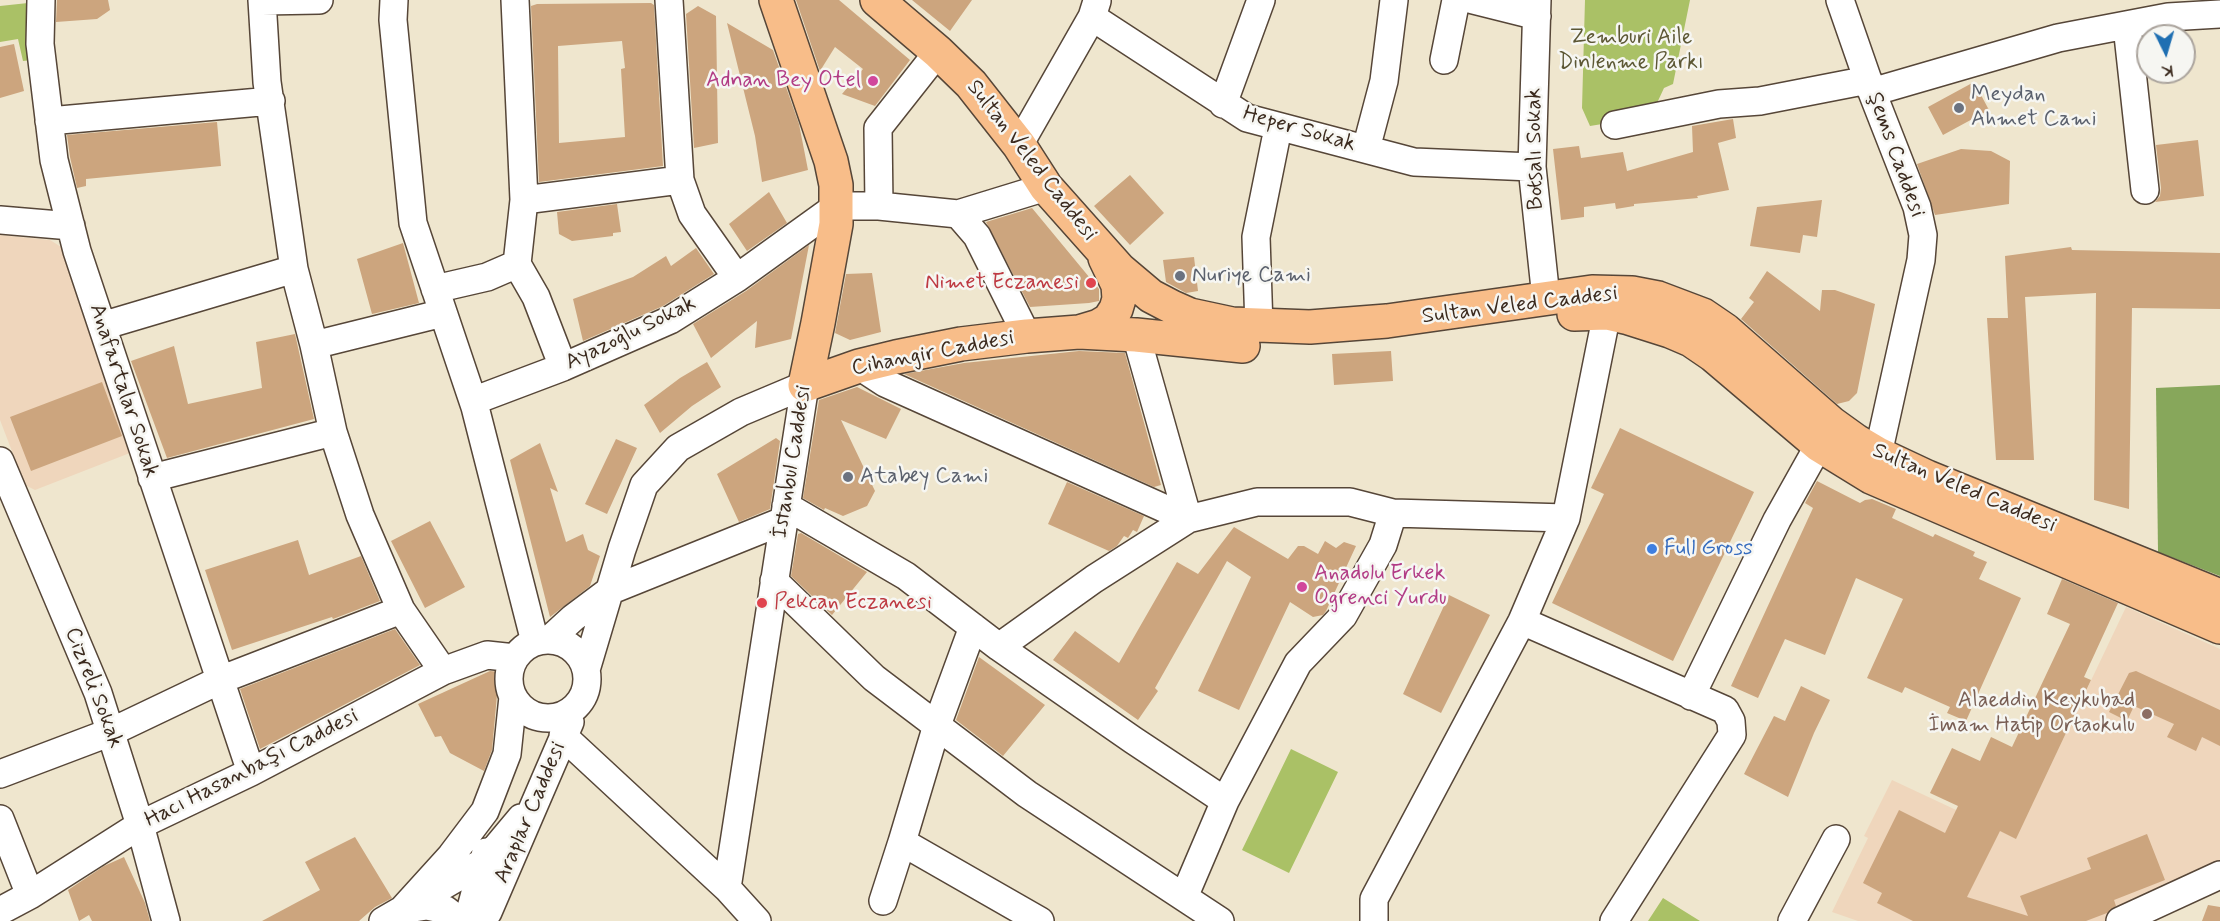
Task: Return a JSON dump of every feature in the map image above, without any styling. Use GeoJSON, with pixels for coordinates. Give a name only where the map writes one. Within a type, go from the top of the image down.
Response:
{"type":"FeatureCollection","features":[{"type":"Feature","properties":{"kind":"main road","name":"Sultan Veled Caddesi"},"geometry":{"type":"LineString","coordinates":[[877,0],[938,52],[971,84],[1019,145],[1046,187],[1098,247],[1133,283],[1172,308],[1208,320],[1258,327],[1310,327],[1368,323],[1592,292],[1609,303],[1691,340],[1713,355],[1819,445],[1847,464],[1892,487],[2220,627]]}},
{"type":"Feature","properties":{"kind":"main road","name":"İstanbul Caddesi"},"geometry":{"type":"LineString","coordinates":[[776,1],[831,161],[836,185],[837,206],[818,323],[805,385]]}},
{"type":"Feature","properties":{"kind":"main road"},"geometry":{"type":"LineString","coordinates":[[1079,332],[1099,326],[1109,320],[1119,299],[1118,285],[1098,247]]}},
{"type":"Feature","properties":{"kind":"main road","name":"Sultan Veled Caddesi"},"geometry":{"type":"LineString","coordinates":[[1079,332],[1137,334],[1243,346],[1324,347],[1418,339],[1556,316],[1609,303],[1632,293],[1658,298],[1703,315],[1725,330],[1831,423],[1878,454],[1927,477],[2220,596]]}},
{"type":"Feature","properties":{"kind":"main road"},"geometry":{"type":"LineString","coordinates":[[818,323],[827,349],[836,357],[859,366]]}},
{"type":"Feature","properties":{"kind":"main road","name":"Cihangir Caddesi"},"geometry":{"type":"LineString","coordinates":[[805,385],[859,366],[961,344],[1079,332]]}},
{"type":"Feature","properties":{"kind":"street","name":"Anafartalar Sokak"},"geometry":{"type":"LineString","coordinates":[[41,0],[40,44],[54,160],[77,251],[251,772]]}},
{"type":"Feature","properties":{"kind":"street"},"geometry":{"type":"LineString","coordinates":[[319,0],[262,1],[267,82],[294,269],[333,432],[360,515],[401,610],[443,671]]}},
{"type":"Feature","properties":{"kind":"street"},"geometry":{"type":"LineString","coordinates":[[394,0],[393,20],[413,223],[473,401],[533,646]]}},
{"type":"Feature","properties":{"kind":"street"},"geometry":{"type":"LineString","coordinates":[[515,0],[524,200],[518,264],[536,297],[563,367]]}},
{"type":"Feature","properties":{"kind":"street"},"geometry":{"type":"LineString","coordinates":[[669,0],[680,180],[692,214],[737,278]]}},
{"type":"Feature","properties":{"kind":"street"},"geometry":{"type":"LineString","coordinates":[[1223,104],[1261,0]]}},
{"type":"Feature","properties":{"kind":"street"},"geometry":{"type":"LineString","coordinates":[[1366,149],[1384,81],[1394,0]]}},
{"type":"Feature","properties":{"kind":"street"},"geometry":{"type":"LineString","coordinates":[[1444,60],[1456,0]]}},
{"type":"Feature","properties":{"kind":"street"},"geometry":{"type":"LineString","coordinates":[[1473,0],[1537,8]]}},
{"type":"Feature","properties":{"kind":"street","name":"Şems Caddesi"},"geometry":{"type":"LineString","coordinates":[[1840,0],[1870,86],[1917,207],[1923,235],[1921,261],[1878,454]]}},
{"type":"Feature","properties":{"kind":"street"},"geometry":{"type":"LineString","coordinates":[[1019,145],[1094,8]]}},
{"type":"Feature","properties":{"kind":"street","name":"Heper Sokak"},"geometry":{"type":"LineString","coordinates":[[1094,8],[1223,104],[1246,118],[1414,162],[1532,167]]}},
{"type":"Feature","properties":{"kind":"street","name":"Botsalı Sokak"},"geometry":{"type":"LineString","coordinates":[[1537,8],[1532,167],[1546,298]]}},
{"type":"Feature","properties":{"kind":"street"},"geometry":{"type":"LineString","coordinates":[[1615,125],[1719,104],[1760,101],[1870,86],[2058,38],[2168,17],[2220,15]]}},
{"type":"Feature","properties":{"kind":"street"},"geometry":{"type":"LineString","coordinates":[[2127,26],[2145,190]]}},
{"type":"Feature","properties":{"kind":"street"},"geometry":{"type":"LineString","coordinates":[[879,206],[878,128],[938,52]]}},
{"type":"Feature","properties":{"kind":"street"},"geometry":{"type":"LineString","coordinates":[[49,121],[270,101]]}},
{"type":"Feature","properties":{"kind":"street"},"geometry":{"type":"LineString","coordinates":[[1258,327],[1256,237],[1278,128]]}},
{"type":"Feature","properties":{"kind":"street"},"geometry":{"type":"LineString","coordinates":[[524,200],[680,180]]}},
{"type":"Feature","properties":{"kind":"street"},"geometry":{"type":"LineString","coordinates":[[837,206],[879,206],[958,214],[1046,187]]}},
{"type":"Feature","properties":{"kind":"street","name":"Ayazoğlu Sokak"},"geometry":{"type":"LineString","coordinates":[[473,401],[563,367],[670,320],[737,278],[837,206]]}},
{"type":"Feature","properties":{"kind":"street"},"geometry":{"type":"LineString","coordinates":[[958,214],[977,236],[1027,336]]}},
{"type":"Feature","properties":{"kind":"street"},"geometry":{"type":"LineString","coordinates":[[0,220],[71,226]]}},
{"type":"Feature","properties":{"kind":"street"},"geometry":{"type":"LineString","coordinates":[[314,345],[439,301],[518,264]]}},
{"type":"Feature","properties":{"kind":"street"},"geometry":{"type":"LineString","coordinates":[[102,326],[294,269]]}},
{"type":"Feature","properties":{"kind":"street"},"geometry":{"type":"LineString","coordinates":[[1374,921],[1374,899],[1522,621],[1566,518],[1609,303]]}},
{"type":"Feature","properties":{"kind":"street"},"geometry":{"type":"LineString","coordinates":[[1137,334],[1188,519]]}},
{"type":"Feature","properties":{"kind":"street"},"geometry":{"type":"LineString","coordinates":[[859,366],[885,383],[1188,519]]}},
{"type":"Feature","properties":{"kind":"street","name":"İstanbul Caddesi"},"geometry":{"type":"LineString","coordinates":[[727,888],[805,385]]}},
{"type":"Feature","properties":{"kind":"street","name":"Cihangir Caddesi"},"geometry":{"type":"LineString","coordinates":[[577,704],[587,682],[586,670],[644,485],[678,448],[741,412],[805,385]]}},
{"type":"Feature","properties":{"kind":"street"},"geometry":{"type":"LineString","coordinates":[[152,478],[333,432]]}},
{"type":"Feature","properties":{"kind":"street"},"geometry":{"type":"LineString","coordinates":[[1691,696],[1777,520],[1819,445]]}},
{"type":"Feature","properties":{"kind":"street","name":"Cizreli Sokak"},"geometry":{"type":"LineString","coordinates":[[0,461],[98,693],[140,825],[166,921]]}},
{"type":"Feature","properties":{"kind":"street"},"geometry":{"type":"LineString","coordinates":[[999,647],[1095,579],[1188,519],[1257,502],[1350,502],[1393,513],[1566,518]]}},
{"type":"Feature","properties":{"kind":"street"},"geometry":{"type":"LineString","coordinates":[[577,704],[556,717],[531,714],[513,697],[509,684],[510,670],[533,646],[609,591],[785,513],[906,576],[999,647],[1225,801]]}},
{"type":"Feature","properties":{"kind":"street"},"geometry":{"type":"LineString","coordinates":[[1184,897],[1225,801],[1298,663],[1343,616],[1383,545],[1393,513]]}},
{"type":"Feature","properties":{"kind":"street"},"geometry":{"type":"LineString","coordinates":[[774,581],[874,678],[1027,794],[1220,921]]}},
{"type":"Feature","properties":{"kind":"street"},"geometry":{"type":"LineString","coordinates":[[0,774],[111,732],[220,680],[401,610]]}},
{"type":"Feature","properties":{"kind":"street"},"geometry":{"type":"LineString","coordinates":[[1522,621],[1725,710],[1731,721],[1732,735],[1614,921]]}},
{"type":"Feature","properties":{"kind":"street"},"geometry":{"type":"LineString","coordinates":[[884,901],[937,725],[973,627]]}},
{"type":"Feature","properties":{"kind":"street"},"geometry":{"type":"LineString","coordinates":[[533,646],[562,642],[573,649],[586,670]]}},
{"type":"Feature","properties":{"kind":"street","name":"Hacı Hasanbaşı Caddesi"},"geometry":{"type":"LineString","coordinates":[[0,911],[30,895],[140,825],[251,772],[443,671],[487,655],[533,646]]}},
{"type":"Feature","properties":{"kind":"street"},"geometry":{"type":"LineString","coordinates":[[393,915],[451,856],[485,811],[507,754],[513,697]]}},
{"type":"Feature","properties":{"kind":"street","name":"Araplar Caddesi"},"geometry":{"type":"LineString","coordinates":[[482,921],[488,912],[577,704]]}},
{"type":"Feature","properties":{"kind":"street"},"geometry":{"type":"LineString","coordinates":[[563,736],[727,888],[757,921]]}},
{"type":"Feature","properties":{"kind":"street","name":"Araplar Caddesi"},"geometry":{"type":"LineString","coordinates":[[471,921],[471,908],[484,861],[507,754]]}},
{"type":"Feature","properties":{"kind":"street"},"geometry":{"type":"LineString","coordinates":[[393,915],[484,861],[538,797]]}},
{"type":"Feature","properties":{"kind":"street"},"geometry":{"type":"LineString","coordinates":[[0,819],[30,895]]}},
{"type":"Feature","properties":{"kind":"street"},"geometry":{"type":"LineString","coordinates":[[1792,921],[1836,839]]}},
{"type":"Feature","properties":{"kind":"street"},"geometry":{"type":"LineString","coordinates":[[902,842],[1040,921]]}},
{"type":"Feature","properties":{"kind":"street"},"geometry":{"type":"LineString","coordinates":[[2121,921],[2220,875]]}},
{"type":"Feature","properties":{"kind":"street"},"geometry":{"type":"LineString","coordinates":[[393,915],[427,906],[446,910],[460,921]]}},
{"type":"Feature","properties":{"kind":"shaded area"},"geometry":{"type":"Polygon","coordinates":[[[0,235],[50,240],[66,250],[135,451],[35,490],[25,485],[0,420],[0,235]]]}},
{"type":"Feature","properties":{"kind":"shaded area","name":"Alaeddin Keykubad İmam Hatip Ortaokulu"},"geometry":{"type":"Polygon","coordinates":[[[2126,607],[2220,649],[2220,863],[2180,890],[2105,921],[1858,921],[1832,912],[1868,838],[1864,836],[1892,780],[2016,838],[2126,607]]]}},
{"type":"Feature","properties":{"kind":"green space","name":"Zemburi Aile Dinlenme Parkı"},"geometry":{"type":"Polygon","coordinates":[[[1585,0],[1690,0],[1673,84],[1664,88],[1651,116],[1590,126],[1582,108],[1585,0]]]}},
{"type":"Feature","properties":{"kind":"green space"},"geometry":{"type":"Polygon","coordinates":[[[28,3],[32,60],[23,61],[18,39],[0,42],[0,6],[28,3]]]}},
{"type":"Feature","properties":{"kind":"green space"},"geometry":{"type":"Polygon","coordinates":[[[2220,385],[2220,576],[2158,552],[2156,388],[2220,385]]]}},
{"type":"Feature","properties":{"kind":"green space"},"geometry":{"type":"Polygon","coordinates":[[[1291,749],[1338,772],[1289,873],[1242,850],[1291,749]]]}},
{"type":"Feature","properties":{"kind":"green space"},"geometry":{"type":"Polygon","coordinates":[[[1663,898],[1700,921],[1648,921],[1663,898]]]}},
{"type":"Feature","properties":{"kind":"building"},"geometry":{"type":"Polygon","coordinates":[[[57,0],[108,0],[110,10],[97,19],[56,22],[57,0]]]}},
{"type":"Feature","properties":{"kind":"building"},"geometry":{"type":"Polygon","coordinates":[[[796,0],[839,0],[910,60],[875,106],[842,94],[863,69],[835,47],[820,71],[796,0]]]}},
{"type":"Feature","properties":{"kind":"building"},"geometry":{"type":"Polygon","coordinates":[[[912,0],[972,0],[950,31],[912,0]]]}},
{"type":"Feature","properties":{"kind":"building"},"geometry":{"type":"Polygon","coordinates":[[[651,3],[654,5],[663,166],[539,182],[531,6],[537,4],[651,3]],[[622,41],[558,46],[559,143],[625,137],[621,69],[625,68],[622,41]]]}},
{"type":"Feature","properties":{"kind":"building"},"geometry":{"type":"Polygon","coordinates":[[[698,6],[716,16],[718,143],[694,148],[686,14],[698,6]]]}},
{"type":"Feature","properties":{"kind":"building"},"geometry":{"type":"Polygon","coordinates":[[[727,23],[773,50],[799,124],[808,170],[762,182],[755,136],[727,23]]]}},
{"type":"Feature","properties":{"kind":"building"},"geometry":{"type":"Polygon","coordinates":[[[14,44],[24,91],[0,98],[0,47],[14,44]]]}},
{"type":"Feature","properties":{"kind":"building","name":"Meydan Ahmet Cami"},"geometry":{"type":"Polygon","coordinates":[[[1974,82],[1989,110],[1943,135],[1928,107],[1974,82]]]}},
{"type":"Feature","properties":{"kind":"building"},"geometry":{"type":"Polygon","coordinates":[[[1733,119],[1736,138],[1718,143],[1729,190],[1697,196],[1698,198],[1634,204],[1634,206],[1616,209],[1615,203],[1584,207],[1584,217],[1561,220],[1553,149],[1579,146],[1581,158],[1623,152],[1627,171],[1693,152],[1692,126],[1733,119]]]}},
{"type":"Feature","properties":{"kind":"building"},"geometry":{"type":"Polygon","coordinates":[[[217,122],[221,166],[86,179],[86,186],[77,188],[67,135],[217,122]]]}},
{"type":"Feature","properties":{"kind":"building"},"geometry":{"type":"Polygon","coordinates":[[[2198,140],[2204,196],[2155,202],[2160,196],[2161,188],[2156,145],[2198,140]]]}},
{"type":"Feature","properties":{"kind":"building"},"geometry":{"type":"Polygon","coordinates":[[[1961,149],[1991,151],[2010,161],[2009,204],[1935,215],[1917,164],[1961,149]]]}},
{"type":"Feature","properties":{"kind":"building"},"geometry":{"type":"Polygon","coordinates":[[[1130,175],[1164,213],[1130,245],[1094,206],[1130,175]]]}},
{"type":"Feature","properties":{"kind":"building"},"geometry":{"type":"Polygon","coordinates":[[[769,192],[787,223],[747,251],[729,224],[769,192]]]}},
{"type":"Feature","properties":{"kind":"building"},"geometry":{"type":"Polygon","coordinates":[[[1822,200],[1817,237],[1803,235],[1800,253],[1750,246],[1757,207],[1822,200]]]}},
{"type":"Feature","properties":{"kind":"building"},"geometry":{"type":"Polygon","coordinates":[[[617,204],[621,232],[613,233],[613,236],[572,241],[559,234],[557,212],[617,204]]]}},
{"type":"Feature","properties":{"kind":"building"},"geometry":{"type":"Polygon","coordinates":[[[1032,208],[1099,289],[1099,301],[1030,307],[986,222],[1032,208]]]}},
{"type":"Feature","properties":{"kind":"building"},"geometry":{"type":"Polygon","coordinates":[[[403,243],[419,303],[372,314],[357,259],[403,243]]]}},
{"type":"Feature","properties":{"kind":"building"},"geometry":{"type":"Polygon","coordinates":[[[809,245],[791,339],[755,348],[757,321],[711,358],[693,324],[746,291],[809,245]]]}},
{"type":"Feature","properties":{"kind":"building"},"geometry":{"type":"Polygon","coordinates":[[[2071,247],[2072,250],[2220,253],[2220,309],[2132,308],[2129,509],[2094,500],[2096,293],[2025,297],[2034,460],[1996,460],[1987,318],[2008,318],[2005,256],[2071,247]]]}},
{"type":"Feature","properties":{"kind":"building"},"geometry":{"type":"Polygon","coordinates":[[[696,248],[714,274],[663,306],[583,341],[573,299],[633,277],[666,256],[671,266],[696,248]]]}},
{"type":"Feature","properties":{"kind":"building","name":"Nuriye Cami"},"geometry":{"type":"Polygon","coordinates":[[[1194,257],[1198,291],[1186,293],[1166,282],[1163,260],[1194,257]]]}},
{"type":"Feature","properties":{"kind":"building"},"geometry":{"type":"Polygon","coordinates":[[[1767,271],[1820,311],[1822,290],[1835,290],[1875,304],[1857,393],[1849,401],[1837,404],[1741,319],[1754,302],[1749,298],[1767,271]]]}},
{"type":"Feature","properties":{"kind":"building"},"geometry":{"type":"Polygon","coordinates":[[[872,273],[881,332],[850,340],[835,333],[846,274],[872,273]]]}},
{"type":"Feature","properties":{"kind":"building"},"geometry":{"type":"Polygon","coordinates":[[[295,334],[314,419],[167,458],[131,361],[174,346],[188,404],[262,388],[256,342],[295,334]]]}},
{"type":"Feature","properties":{"kind":"building"},"geometry":{"type":"Polygon","coordinates":[[[1079,351],[1125,353],[1161,485],[1154,487],[904,374],[964,363],[1079,351]]]}},
{"type":"Feature","properties":{"kind":"building"},"geometry":{"type":"Polygon","coordinates":[[[1391,351],[1393,381],[1334,385],[1332,354],[1391,351]]]}},
{"type":"Feature","properties":{"kind":"building"},"geometry":{"type":"Polygon","coordinates":[[[707,362],[721,387],[692,406],[660,433],[644,405],[680,378],[707,362]]]}},
{"type":"Feature","properties":{"kind":"building"},"geometry":{"type":"Polygon","coordinates":[[[102,382],[122,436],[31,471],[10,417],[102,382]]]}},
{"type":"Feature","properties":{"kind":"building"},"geometry":{"type":"Polygon","coordinates":[[[857,387],[901,409],[886,439],[841,420],[875,491],[867,506],[843,516],[825,508],[824,510],[803,498],[819,400],[857,387]]]}},
{"type":"Feature","properties":{"kind":"building","name":"Full Gross"},"geometry":{"type":"Polygon","coordinates":[[[1620,428],[1754,492],[1673,661],[1552,603],[1604,494],[1591,488],[1620,428]]]}},
{"type":"Feature","properties":{"kind":"building"},"geometry":{"type":"Polygon","coordinates":[[[776,438],[780,441],[770,509],[739,522],[717,474],[776,438]]]}},
{"type":"Feature","properties":{"kind":"building"},"geometry":{"type":"Polygon","coordinates":[[[616,439],[637,448],[607,514],[585,504],[616,439]]]}},
{"type":"Feature","properties":{"kind":"building"},"geometry":{"type":"Polygon","coordinates":[[[540,443],[558,492],[550,488],[566,542],[583,534],[588,550],[600,556],[590,586],[550,617],[510,460],[540,443]]]}},
{"type":"Feature","properties":{"kind":"building"},"geometry":{"type":"Polygon","coordinates":[[[1817,481],[1860,503],[1872,499],[1896,509],[1892,518],[1933,537],[1935,534],[1975,552],[1973,556],[1987,562],[1979,579],[2021,598],[1966,721],[1947,713],[1950,707],[1905,687],[1902,693],[1867,678],[1903,599],[1856,578],[1825,655],[1785,639],[1758,698],[1731,686],[1813,508],[1805,503],[1817,481]]]}},
{"type":"Feature","properties":{"kind":"building"},"geometry":{"type":"Polygon","coordinates":[[[1067,482],[1144,516],[1137,532],[1133,530],[1128,538],[1124,536],[1117,546],[1109,551],[1048,524],[1067,482]]]}},
{"type":"Feature","properties":{"kind":"building"},"geometry":{"type":"Polygon","coordinates":[[[430,521],[465,587],[425,608],[391,541],[430,521]]]}},
{"type":"Feature","properties":{"kind":"building"},"geometry":{"type":"Polygon","coordinates":[[[1234,527],[1288,559],[1298,546],[1304,546],[1318,554],[1325,541],[1336,548],[1344,542],[1356,546],[1323,615],[1313,617],[1290,602],[1239,710],[1198,691],[1251,577],[1227,561],[1155,688],[1158,691],[1138,720],[1053,660],[1075,631],[1119,663],[1177,562],[1198,574],[1234,527]]]}},
{"type":"Feature","properties":{"kind":"building"},"geometry":{"type":"Polygon","coordinates":[[[801,533],[867,572],[832,615],[791,576],[798,534],[801,533]]]}},
{"type":"Feature","properties":{"kind":"building"},"geometry":{"type":"Polygon","coordinates":[[[298,540],[309,575],[361,556],[380,601],[333,619],[332,617],[232,650],[205,570],[298,540]]]}},
{"type":"Feature","properties":{"kind":"building"},"geometry":{"type":"Polygon","coordinates":[[[2062,579],[2118,603],[2084,677],[2091,680],[2016,839],[2000,831],[1967,897],[2028,916],[2020,896],[2091,869],[2087,858],[2147,834],[2165,880],[2114,900],[2116,906],[2107,913],[2086,921],[1913,921],[1877,903],[1882,893],[1863,883],[1899,810],[1945,833],[1958,806],[1930,793],[1952,748],[1980,761],[1991,737],[2012,747],[2070,624],[2047,614],[2062,579]]]}},
{"type":"Feature","properties":{"kind":"building"},"geometry":{"type":"Polygon","coordinates":[[[1449,595],[1490,615],[1441,713],[1403,694],[1449,595]]]}},
{"type":"Feature","properties":{"kind":"building"},"geometry":{"type":"Polygon","coordinates":[[[395,629],[420,665],[260,749],[240,689],[395,629]]]}},
{"type":"Feature","properties":{"kind":"building"},"geometry":{"type":"Polygon","coordinates":[[[979,657],[1045,705],[1003,756],[956,720],[979,657]]]}},
{"type":"Feature","properties":{"kind":"building"},"geometry":{"type":"Polygon","coordinates":[[[490,671],[499,672],[507,682],[497,695],[492,750],[484,771],[450,753],[441,736],[435,737],[418,704],[490,671]]]}},
{"type":"Feature","properties":{"kind":"building"},"geometry":{"type":"Polygon","coordinates":[[[2136,671],[2220,710],[2220,746],[2202,737],[2196,751],[2167,737],[2174,724],[2134,706],[2127,721],[2109,712],[2129,673],[2136,671]]]}},
{"type":"Feature","properties":{"kind":"building"},"geometry":{"type":"Polygon","coordinates":[[[1801,686],[1830,700],[1788,797],[1744,774],[1774,716],[1785,721],[1801,686]]]}},
{"type":"Feature","properties":{"kind":"building"},"geometry":{"type":"Polygon","coordinates":[[[355,837],[392,898],[375,907],[359,921],[262,921],[320,890],[305,862],[355,837]]]}},
{"type":"Feature","properties":{"kind":"building"},"geometry":{"type":"Polygon","coordinates":[[[124,857],[145,903],[150,921],[92,921],[89,915],[79,921],[68,890],[104,866],[124,857]]]}},
{"type":"Feature","properties":{"kind":"building"},"geometry":{"type":"Polygon","coordinates":[[[2208,905],[2220,907],[2220,921],[2202,921],[2208,905]]]}},
{"type":"Feature","properties":{"kind":"place","name":"Adnan Bey Otel"},"geometry":{"type":"Point","coordinates":[873,81]}},
{"type":"Feature","properties":{"kind":"place","name":"Meydan Ahmet Cami"},"geometry":{"type":"Point","coordinates":[1959,108]}},
{"type":"Feature","properties":{"kind":"place","name":"Nuriye Cami"},"geometry":{"type":"Point","coordinates":[1180,276]}},
{"type":"Feature","properties":{"kind":"place","name":"Nimet Eczanesi"},"geometry":{"type":"Point","coordinates":[1091,283]}},
{"type":"Feature","properties":{"kind":"place","name":"Atabey Cami"},"geometry":{"type":"Point","coordinates":[848,477]}},
{"type":"Feature","properties":{"kind":"place","name":"Full Gross"},"geometry":{"type":"Point","coordinates":[1652,549]}},
{"type":"Feature","properties":{"kind":"place","name":"Anadolu Erkek Ogrenci Yurdu"},"geometry":{"type":"Point","coordinates":[1302,587]}},
{"type":"Feature","properties":{"kind":"place","name":"Pekcan Eczanesi"},"geometry":{"type":"Point","coordinates":[762,603]}},
{"type":"Feature","properties":{"kind":"place","name":"Alaeddin Keykubad İmam Hatip Ortaokulu"},"geometry":{"type":"Point","coordinates":[2147,714]}}]}
